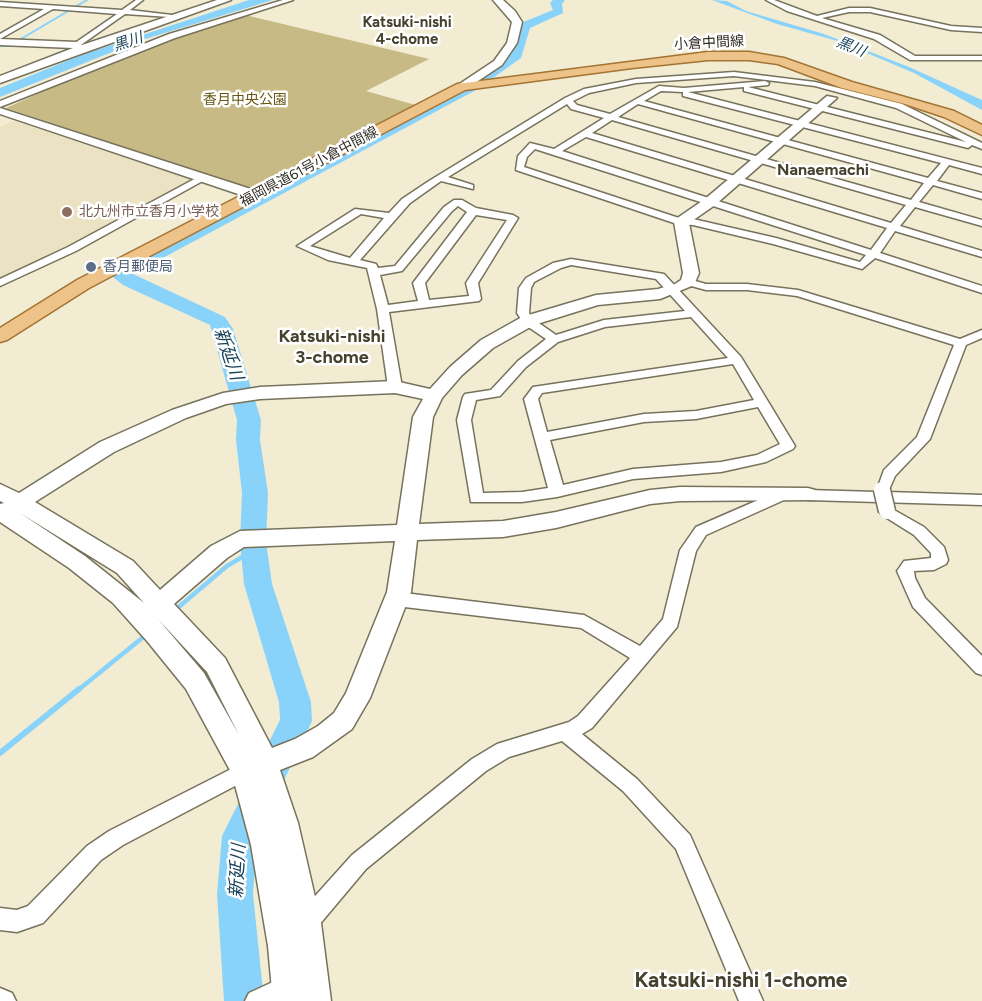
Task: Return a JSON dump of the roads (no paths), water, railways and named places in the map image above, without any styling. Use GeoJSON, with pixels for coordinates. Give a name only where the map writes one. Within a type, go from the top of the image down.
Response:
{"type":"FeatureCollection","features":[{"type":"Feature","properties":{"kind":"main road","name":"小倉中間線"},"geometry":{"type":"LineString","coordinates":[[462,87],[708,56],[749,56],[780,61],[847,85],[910,101],[948,114],[982,131]]}},
{"type":"Feature","properties":{"kind":"main road","name":"福岡県道61号小倉中間線"},"geometry":{"type":"LineString","coordinates":[[0,336],[83,284],[462,87]]}},
{"type":"Feature","properties":{"kind":"street"},"geometry":{"type":"LineString","coordinates":[[0,37],[63,0]]}},
{"type":"Feature","properties":{"kind":"street"},"geometry":{"type":"LineString","coordinates":[[0,42],[81,46],[140,0]]}},
{"type":"Feature","properties":{"kind":"street"},"geometry":{"type":"LineString","coordinates":[[0,80],[81,46],[226,0]]}},
{"type":"Feature","properties":{"kind":"street"},"geometry":{"type":"LineString","coordinates":[[1,109],[23,97],[23,94],[182,32],[290,0]]}},
{"type":"Feature","properties":{"kind":"street"},"geometry":{"type":"LineString","coordinates":[[462,87],[498,63],[508,51],[517,22],[512,13],[498,0]]}},
{"type":"Feature","properties":{"kind":"street"},"geometry":{"type":"LineString","coordinates":[[769,0],[811,17],[866,32],[913,58],[982,58]]}},
{"type":"Feature","properties":{"kind":"street"},"geometry":{"type":"LineString","coordinates":[[0,4],[169,15]]}},
{"type":"Feature","properties":{"kind":"street"},"geometry":{"type":"LineString","coordinates":[[811,17],[849,10],[870,10],[951,28],[982,30]]}},
{"type":"Feature","properties":{"kind":"street"},"geometry":{"type":"LineString","coordinates":[[353,261],[406,201],[440,178],[568,100],[587,91],[619,84],[745,74],[815,84],[899,106],[982,147]]}},
{"type":"Feature","properties":{"kind":"street"},"geometry":{"type":"LineString","coordinates":[[556,152],[659,88],[738,87],[759,83],[783,83],[831,98],[920,115]]}},
{"type":"Feature","properties":{"kind":"street"},"geometry":{"type":"LineString","coordinates":[[738,87],[982,147]]}},
{"type":"Feature","properties":{"kind":"street"},"geometry":{"type":"LineString","coordinates":[[669,89],[982,171]]}},
{"type":"Feature","properties":{"kind":"street"},"geometry":{"type":"LineString","coordinates":[[681,222],[711,202],[831,98]]}},
{"type":"Feature","properties":{"kind":"street"},"geometry":{"type":"LineString","coordinates":[[568,100],[574,107],[982,223]]}},
{"type":"Feature","properties":{"kind":"street"},"geometry":{"type":"LineString","coordinates":[[636,101],[982,196]]}},
{"type":"Feature","properties":{"kind":"street"},"geometry":{"type":"LineString","coordinates":[[1,109],[255,195]]}},
{"type":"Feature","properties":{"kind":"street"},"geometry":{"type":"LineString","coordinates":[[583,134],[982,254]]}},
{"type":"Feature","properties":{"kind":"street"},"geometry":{"type":"LineString","coordinates":[[947,162],[873,254],[862,266],[776,241],[693,222],[681,222],[519,168],[523,156],[534,145],[873,254],[982,290]]}},
{"type":"Feature","properties":{"kind":"street"},"geometry":{"type":"LineString","coordinates":[[0,283],[72,249],[204,178]]}},
{"type":"Feature","properties":{"kind":"street"},"geometry":{"type":"LineString","coordinates":[[440,178],[470,187]]}},
{"type":"Feature","properties":{"kind":"street"},"geometry":{"type":"LineString","coordinates":[[374,272],[398,269],[448,209],[458,202],[473,211],[513,218],[472,283],[475,299],[383,309]]}},
{"type":"Feature","properties":{"kind":"street"},"geometry":{"type":"LineString","coordinates":[[392,216],[359,211],[302,246],[332,258],[372,266],[383,309],[395,387]]}},
{"type":"Feature","properties":{"kind":"street"},"geometry":{"type":"LineString","coordinates":[[424,304],[419,283],[473,211]]}},
{"type":"Feature","properties":{"kind":"street"},"geometry":{"type":"LineString","coordinates":[[680,286],[691,273],[681,222]]}},
{"type":"Feature","properties":{"kind":"street"},"geometry":{"type":"LineString","coordinates":[[554,339],[528,321],[523,313],[525,288],[530,280],[557,265],[571,262],[660,276],[680,286],[694,314],[737,360],[788,446],[761,459],[721,467],[633,474],[557,492],[522,497],[476,498],[464,420],[470,397],[495,393],[522,364],[554,339],[604,324],[694,314]]}},
{"type":"Feature","properties":{"kind":"street"},"geometry":{"type":"LineString","coordinates":[[0,919],[17,921],[35,915],[94,854],[116,838],[255,767],[304,748],[343,721],[357,698],[396,599],[408,534],[423,417],[434,396],[456,371],[487,344],[528,321],[596,300],[680,286],[747,287],[798,293],[961,343],[982,334]]}},
{"type":"Feature","properties":{"kind":"street"},"geometry":{"type":"LineString","coordinates":[[961,343],[923,439],[889,474],[882,490],[887,511],[919,531],[938,551],[940,560],[934,564],[910,565],[905,571],[919,602],[982,668]]}},
{"type":"Feature","properties":{"kind":"street"},"geometry":{"type":"LineString","coordinates":[[557,492],[531,399],[538,390],[737,360]]}},
{"type":"Feature","properties":{"kind":"street"},"geometry":{"type":"LineString","coordinates":[[315,1001],[306,923],[284,823],[255,767],[195,681],[151,611],[121,597],[4,507],[107,447],[178,414],[223,399],[260,393],[395,387],[434,396]]}},
{"type":"Feature","properties":{"kind":"street"},"geometry":{"type":"LineString","coordinates":[[543,437],[644,418],[696,416],[763,402]]}},
{"type":"Feature","properties":{"kind":"street"},"geometry":{"type":"LineString","coordinates":[[151,611],[219,552],[240,539],[503,529],[556,520],[650,497],[680,494],[982,500]]}},
{"type":"Feature","properties":{"kind":"street"},"geometry":{"type":"LineString","coordinates":[[306,923],[359,862],[478,765],[504,750],[565,732],[585,722],[670,622],[688,550],[701,531],[779,496]]}},
{"type":"Feature","properties":{"kind":"street"},"geometry":{"type":"LineString","coordinates":[[396,599],[584,622],[640,655]]}},
{"type":"Feature","properties":{"kind":"street"},"geometry":{"type":"LineString","coordinates":[[565,732],[630,785],[683,842],[752,1001]]}},
{"type":"Feature","properties":{"kind":"street"},"geometry":{"type":"LineString","coordinates":[[255,767],[289,994]]}},
{"type":"Feature","properties":{"kind":"street"},"geometry":{"type":"LineString","coordinates":[[257,1001],[289,994],[312,975]]}},
{"type":"Feature","properties":{"kind":"water","name":"黒川"},"geometry":{"type":"Polygon","coordinates":[[[249,0],[273,0],[142,40],[0,97],[0,88],[84,54],[249,0]]]}},
{"type":"Feature","properties":{"kind":"water"},"geometry":{"type":"Polygon","coordinates":[[[712,0],[727,1],[746,11],[824,34],[909,67],[982,100],[982,110],[914,73],[841,42],[777,24],[712,0]]]}},
{"type":"Feature","properties":{"kind":"waterway"},"geometry":{"type":"LineString","coordinates":[[0,46],[9,46],[87,0]]}},
{"type":"Feature","properties":{"kind":"waterway","name":"新延川"},"geometry":{"type":"LineString","coordinates":[[244,1001],[235,894],[240,836],[296,721],[295,702],[258,584],[253,542],[255,493],[248,440],[249,420],[223,329],[218,321],[130,281],[123,277],[124,271],[471,87],[516,55],[525,26],[559,11],[556,3],[559,0]]}},
{"type":"Feature","properties":{"kind":"waterway"},"geometry":{"type":"LineString","coordinates":[[174,611],[227,566],[254,550]]}},
{"type":"Feature","properties":{"kind":"waterway"},"geometry":{"type":"LineString","coordinates":[[77,691],[147,634]]}},
{"type":"Feature","properties":{"kind":"waterway"},"geometry":{"type":"LineString","coordinates":[[0,753],[79,689]]}},
{"type":"Feature","properties":{"kind":"place","name":"北九州市立香月小学校"},"geometry":{"type":"Point","coordinates":[67,212]}},
{"type":"Feature","properties":{"kind":"place","name":"香月郵便局"},"geometry":{"type":"Point","coordinates":[91,267]}},
{"type":"Feature","properties":{"kind":"district","name":"Katsuki-nishi 4-chome"},"geometry":{"type":"Point","coordinates":[407,32]}},
{"type":"Feature","properties":{"kind":"district","name":"Nanaemachi"},"geometry":{"type":"Point","coordinates":[823,170]}},
{"type":"Feature","properties":{"kind":"district","name":"Katsuki-nishi 3-chome"},"geometry":{"type":"Point","coordinates":[332,347]}},
{"type":"Feature","properties":{"kind":"district","name":"Katsuki-nishi 1-chome"},"geometry":{"type":"Point","coordinates":[741,981]}},
{"type":"Feature","properties":{"kind":"park label","name":"香月中央公園"},"geometry":{"type":"Point","coordinates":[245,100]}}]}
